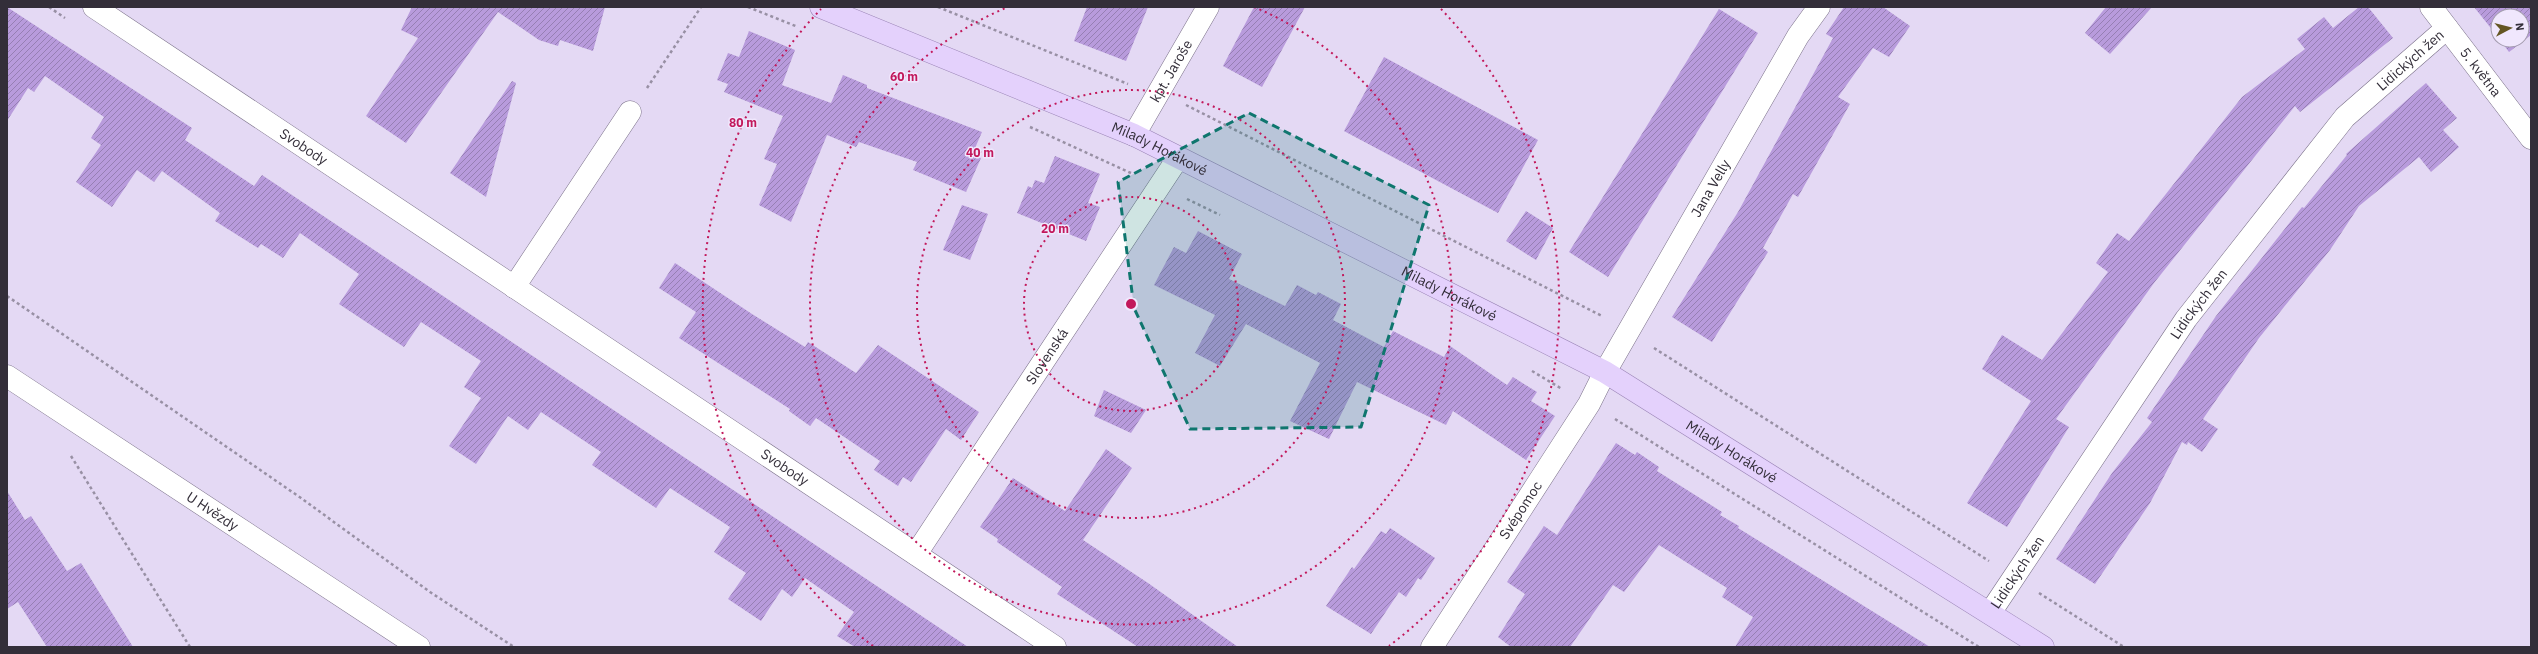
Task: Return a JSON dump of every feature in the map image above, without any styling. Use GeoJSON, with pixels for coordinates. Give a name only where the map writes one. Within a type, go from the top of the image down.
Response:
{"type":"FeatureCollection","features":[{"type":"Feature","properties":{"kind":"main road","name":"Milady Horákové"},"geometry":{"type":"LineString","coordinates":[[821,7],[1134,135],[1605,372],[2043,647]]}},
{"type":"Feature","properties":{"kind":"street","name":"Svobody"},"geometry":{"type":"LineString","coordinates":[[94,7],[1055,647]]}},
{"type":"Feature","properties":{"kind":"street","name":"kpt. Jaroše"},"geometry":{"type":"LineString","coordinates":[[1134,135],[1208,7]]}},
{"type":"Feature","properties":{"kind":"street","name":"Jana Velly"},"geometry":{"type":"LineString","coordinates":[[1605,372],[1798,36],[1819,7]]}},
{"type":"Feature","properties":{"kind":"street","name":"5. května"},"geometry":{"type":"LineString","coordinates":[[2431,7],[2531,138]]}},
{"type":"Feature","properties":{"kind":"street","name":"Lidických žen"},"geometry":{"type":"LineString","coordinates":[[1990,614],[2186,319],[2345,117],[2447,28]]}},
{"type":"Feature","properties":{"kind":"street"},"geometry":{"type":"LineString","coordinates":[[514,287],[630,112]]}},
{"type":"Feature","properties":{"kind":"street","name":"Slovenská"},"geometry":{"type":"LineString","coordinates":[[916,554],[1178,158]]}},
{"type":"Feature","properties":{"kind":"street","name":"Svépomoc"},"geometry":{"type":"LineString","coordinates":[[1432,647],[1589,404],[1605,372]]}},
{"type":"Feature","properties":{"kind":"street","name":"U Hvězdy"},"geometry":{"type":"LineString","coordinates":[[7,376],[419,647]]}},
{"type":"Feature","properties":{"kind":"path"},"geometry":{"type":"LineString","coordinates":[[630,112],[701,7]]}},
{"type":"Feature","properties":{"kind":"path"},"geometry":{"type":"LineString","coordinates":[[748,7],[799,28]]}},
{"type":"Feature","properties":{"kind":"path"},"geometry":{"type":"LineString","coordinates":[[938,7],[1130,84]]}},
{"type":"Feature","properties":{"kind":"path"},"geometry":{"type":"LineString","coordinates":[[1197,109],[1594,310]]}},
{"type":"Feature","properties":{"kind":"path"},"geometry":{"type":"LineString","coordinates":[[1024,124],[1224,216]]}},
{"type":"Feature","properties":{"kind":"path"},"geometry":{"type":"LineString","coordinates":[[7,296],[294,494],[430,592],[514,647]]}},
{"type":"Feature","properties":{"kind":"path"},"geometry":{"type":"LineString","coordinates":[[1647,344],[1988,561]]}},
{"type":"Feature","properties":{"kind":"path"},"geometry":{"type":"LineString","coordinates":[[1527,369],[1589,404],[1979,647]]}},
{"type":"Feature","properties":{"kind":"path"},"geometry":{"type":"LineString","coordinates":[[70,454],[190,647]]}},
{"type":"Feature","properties":{"kind":"path"},"geometry":{"type":"LineString","coordinates":[[2036,592],[2124,647]]}},
{"type":"Feature","properties":{"kind":"highlighted area"},"geometry":{"type":"Polygon","coordinates":[[[1249,113],[1429,205],[1361,427],[1190,429],[1134,308],[1118,182],[1249,113]]]}},
{"type":"Feature","properties":{"kind":"building"},"geometry":{"type":"Polygon","coordinates":[[[7,7],[192,128],[185,140],[254,186],[262,175],[968,647],[855,647],[837,636],[854,612],[805,578],[792,597],[782,589],[761,621],[728,599],[746,573],[714,552],[730,527],[670,488],[656,508],[592,465],[601,452],[541,412],[528,430],[508,416],[476,464],[449,446],[481,398],[464,387],[481,361],[421,322],[404,347],[339,304],[359,274],[300,233],[283,258],[261,244],[258,248],[215,221],[220,213],[162,171],[154,182],[137,170],[112,207],[76,182],[101,145],[91,138],[104,117],[45,76],[34,92],[28,88],[7,121],[7,7]]]}},
{"type":"Feature","properties":{"kind":"building"},"geometry":{"type":"Polygon","coordinates":[[[412,7],[605,7],[593,51],[560,40],[558,46],[539,40],[498,12],[406,143],[366,116],[418,38],[401,30],[412,7]]]}},
{"type":"Feature","properties":{"kind":"building"},"geometry":{"type":"Polygon","coordinates":[[[1087,7],[1148,7],[1126,61],[1074,41],[1087,7]]]}},
{"type":"Feature","properties":{"kind":"building"},"geometry":{"type":"Polygon","coordinates":[[[1254,7],[1305,7],[1262,87],[1223,66],[1254,7]]]}},
{"type":"Feature","properties":{"kind":"building"},"geometry":{"type":"Polygon","coordinates":[[[1844,7],[1883,7],[1910,26],[1889,57],[1873,48],[1838,97],[1850,104],[1798,197],[1793,194],[1763,248],[1768,252],[1712,342],[1672,317],[1738,212],[1833,38],[1826,34],[1844,7]]]}},
{"type":"Feature","properties":{"kind":"building"},"geometry":{"type":"Polygon","coordinates":[[[2106,7],[2152,7],[2110,54],[2085,33],[2106,7]]]}},
{"type":"Feature","properties":{"kind":"building"},"geometry":{"type":"Polygon","coordinates":[[[2359,7],[2368,7],[2393,38],[2300,112],[2295,106],[2154,283],[2056,419],[2069,427],[2007,527],[1967,503],[2031,401],[1982,369],[2002,335],[2042,360],[2108,272],[2096,263],[2117,233],[2129,241],[2242,97],[2305,49],[2297,39],[2324,17],[2333,28],[2359,7]]]}},
{"type":"Feature","properties":{"kind":"building"},"geometry":{"type":"Polygon","coordinates":[[[2474,7],[2531,7],[2530,36],[2530,8],[2490,8],[2490,27],[2474,7]]]}},
{"type":"Feature","properties":{"kind":"building"},"geometry":{"type":"Polygon","coordinates":[[[1719,9],[1758,33],[1608,277],[1569,252],[1719,9]]]}},
{"type":"Feature","properties":{"kind":"building"},"geometry":{"type":"Polygon","coordinates":[[[749,31],[795,50],[782,85],[831,103],[843,75],[867,85],[867,88],[982,132],[972,155],[981,158],[966,192],[913,170],[917,162],[859,142],[856,147],[827,135],[791,222],[759,205],[777,164],[764,159],[783,116],[724,92],[728,84],[717,80],[728,53],[739,57],[749,31]]]}},
{"type":"Feature","properties":{"kind":"building"},"geometry":{"type":"Polygon","coordinates":[[[2506,48],[2514,48],[2509,52],[2506,48]]]}},
{"type":"Feature","properties":{"kind":"building"},"geometry":{"type":"Polygon","coordinates":[[[1384,57],[1538,140],[1498,213],[1344,131],[1384,57]]]}},
{"type":"Feature","properties":{"kind":"building"},"geometry":{"type":"Polygon","coordinates":[[[512,81],[516,83],[486,197],[450,173],[512,81]]]}},
{"type":"Feature","properties":{"kind":"building"},"geometry":{"type":"Polygon","coordinates":[[[2426,83],[2457,118],[2443,130],[2459,147],[2431,172],[2419,157],[2359,206],[2330,250],[2259,338],[2203,419],[2218,429],[2202,452],[2188,442],[2187,445],[2182,442],[2150,503],[2095,584],[2056,559],[2112,473],[2152,422],[2147,418],[2216,316],[2302,207],[2304,208],[2347,155],[2346,154],[2426,83]]]}},
{"type":"Feature","properties":{"kind":"building"},"geometry":{"type":"Polygon","coordinates":[[[1055,156],[1100,174],[1088,203],[1100,207],[1086,241],[1017,213],[1028,186],[1032,188],[1035,180],[1044,183],[1055,156]]]}},
{"type":"Feature","properties":{"kind":"building"},"geometry":{"type":"Polygon","coordinates":[[[962,205],[988,214],[970,260],[943,250],[962,205]]]}},
{"type":"Feature","properties":{"kind":"building"},"geometry":{"type":"Polygon","coordinates":[[[1526,211],[1553,228],[1536,260],[1506,241],[1526,211]]]}},
{"type":"Feature","properties":{"kind":"building"},"geometry":{"type":"Polygon","coordinates":[[[1198,231],[1242,254],[1229,279],[1285,306],[1297,285],[1316,295],[1318,292],[1341,304],[1333,320],[1384,347],[1393,331],[1444,357],[1450,346],[1507,385],[1513,377],[1537,392],[1531,401],[1555,416],[1526,460],[1453,411],[1446,425],[1357,382],[1329,439],[1290,421],[1320,363],[1246,324],[1220,366],[1195,353],[1215,315],[1154,285],[1174,247],[1186,253],[1198,231]]]}},
{"type":"Feature","properties":{"kind":"building"},"geometry":{"type":"Polygon","coordinates":[[[675,263],[805,347],[808,342],[856,373],[878,345],[979,412],[961,440],[946,429],[911,482],[903,477],[898,486],[874,470],[880,461],[816,418],[810,426],[789,411],[790,409],[679,338],[696,312],[659,288],[675,263]]]}},
{"type":"Feature","properties":{"kind":"building"},"geometry":{"type":"Polygon","coordinates":[[[1104,390],[1146,410],[1131,433],[1094,416],[1104,390]]]}},
{"type":"Feature","properties":{"kind":"building"},"geometry":{"type":"Polygon","coordinates":[[[1616,443],[1635,455],[1637,452],[1659,467],[1657,471],[1722,512],[1720,515],[1739,526],[1738,528],[1930,647],[1735,647],[1753,617],[1722,597],[1727,588],[1659,545],[1624,592],[1613,585],[1570,647],[1511,647],[1498,637],[1525,594],[1507,582],[1544,526],[1557,535],[1616,443]]]}},
{"type":"Feature","properties":{"kind":"building"},"geometry":{"type":"Polygon","coordinates":[[[1106,449],[1132,468],[1083,540],[1148,583],[1238,647],[1138,647],[1057,594],[1062,587],[997,542],[998,539],[980,527],[1013,478],[1065,511],[1106,449]]]}},
{"type":"Feature","properties":{"kind":"building"},"geometry":{"type":"Polygon","coordinates":[[[7,491],[25,520],[31,516],[67,571],[81,563],[133,647],[47,647],[18,602],[7,609],[7,491]]]}},
{"type":"Feature","properties":{"kind":"building"},"geometry":{"type":"Polygon","coordinates":[[[1390,528],[1435,558],[1421,580],[1418,578],[1406,597],[1399,592],[1371,634],[1326,606],[1352,567],[1354,569],[1381,531],[1386,534],[1390,528]]]}}]}
